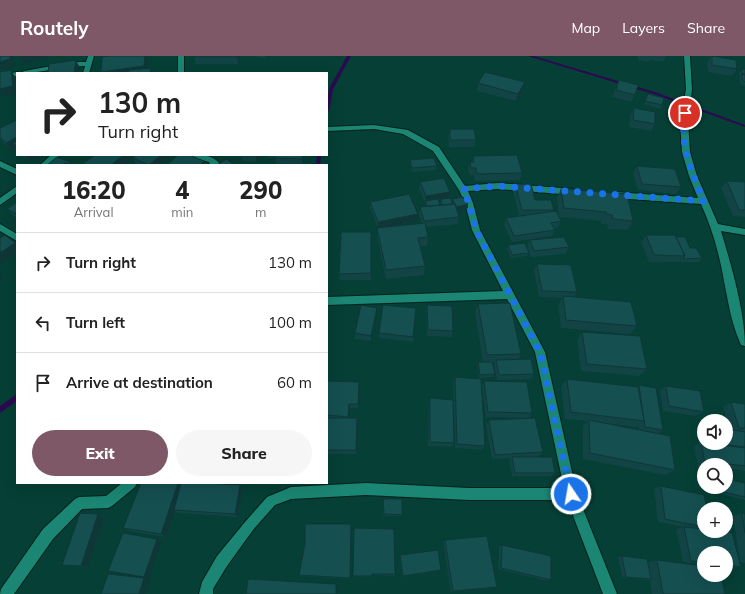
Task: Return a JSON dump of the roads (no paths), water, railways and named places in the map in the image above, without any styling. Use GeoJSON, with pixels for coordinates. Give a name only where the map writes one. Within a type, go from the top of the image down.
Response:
{"type":"FeatureCollection","features":[{"type":"Feature","properties":{"kind":"street"},"geometry":{"type":"LineString","coordinates":[[86,72],[91,56]]}},
{"type":"Feature","properties":{"kind":"street"},"geometry":{"type":"LineString","coordinates":[[181,56],[181,72]]}},
{"type":"Feature","properties":{"kind":"street"},"geometry":{"type":"LineString","coordinates":[[686,56],[689,89],[684,121],[686,152],[693,176],[715,226],[723,253],[740,330],[745,342]]}},
{"type":"Feature","properties":{"kind":"street"},"geometry":{"type":"LineString","coordinates":[[30,72],[74,64],[89,64]]}},
{"type":"Feature","properties":{"kind":"street"},"geometry":{"type":"LineString","coordinates":[[0,77],[16,74]]}},
{"type":"Feature","properties":{"kind":"street"},"geometry":{"type":"LineString","coordinates":[[328,128],[374,127],[405,132],[436,149],[463,189],[469,203],[476,230],[540,352],[571,494],[610,594]]}},
{"type":"Feature","properties":{"kind":"street"},"geometry":{"type":"LineString","coordinates":[[45,164],[55,156]]}},
{"type":"Feature","properties":{"kind":"street"},"geometry":{"type":"LineString","coordinates":[[198,156],[212,160],[214,164]]}},
{"type":"Feature","properties":{"kind":"street"},"geometry":{"type":"LineString","coordinates":[[0,164],[16,172]]}},
{"type":"Feature","properties":{"kind":"street"},"geometry":{"type":"LineString","coordinates":[[463,189],[497,186],[582,193]]}},
{"type":"Feature","properties":{"kind":"street"},"geometry":{"type":"LineString","coordinates":[[0,202],[16,190]]}},
{"type":"Feature","properties":{"kind":"street"},"geometry":{"type":"LineString","coordinates":[[604,194],[704,201]]}},
{"type":"Feature","properties":{"kind":"street"},"geometry":{"type":"LineString","coordinates":[[715,226],[745,232]]}},
{"type":"Feature","properties":{"kind":"street"},"geometry":{"type":"LineString","coordinates":[[0,227],[16,237]]}},
{"type":"Feature","properties":{"kind":"street"},"geometry":{"type":"LineString","coordinates":[[328,301],[509,295]]}},
{"type":"Feature","properties":{"kind":"street"},"geometry":{"type":"LineString","coordinates":[[6,594],[48,534],[79,503],[108,502],[130,484]]}},
{"type":"Feature","properties":{"kind":"street"},"geometry":{"type":"LineString","coordinates":[[206,594],[207,587],[222,561],[248,526],[271,502],[291,493],[366,489],[469,494],[571,494]]}},
{"type":"Feature","properties":{"kind":"waterway"},"geometry":{"type":"LineString","coordinates":[[328,106],[331,89],[349,56]]}},
{"type":"Feature","properties":{"kind":"waterway"},"geometry":{"type":"LineString","coordinates":[[530,56],[654,93],[745,126]]}},
{"type":"Feature","properties":{"kind":"waterway"},"geometry":{"type":"LineString","coordinates":[[318,164],[319,156]]}},
{"type":"Feature","properties":{"kind":"waterway"},"geometry":{"type":"LineString","coordinates":[[0,410],[16,398]]}}]}
